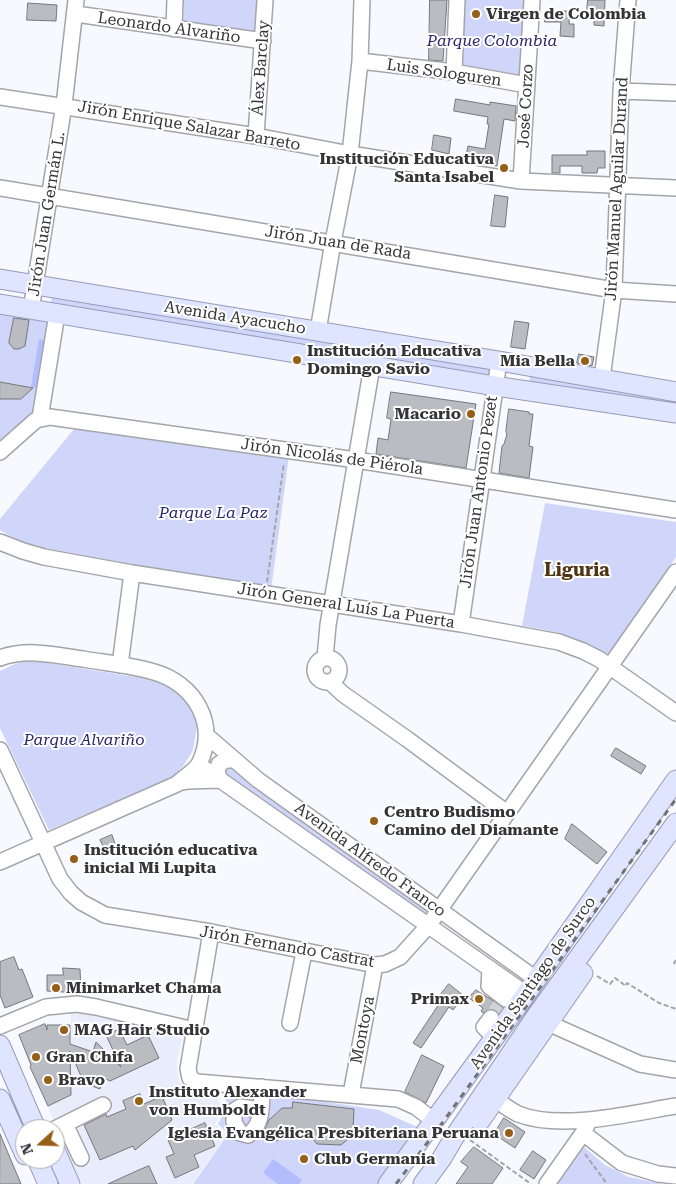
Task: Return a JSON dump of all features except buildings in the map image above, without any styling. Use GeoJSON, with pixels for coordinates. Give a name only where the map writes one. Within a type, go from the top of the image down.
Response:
{"type":"FeatureCollection","features":[{"type":"Feature","properties":{"kind":"main road","name":"Avenida Ayacucho"},"geometry":{"type":"LineString","coordinates":[[0,279],[602,378],[676,392]]}},
{"type":"Feature","properties":{"kind":"main road","name":"Avenida Ayacucho"},"geometry":{"type":"LineString","coordinates":[[0,304],[495,386],[676,413]]}},
{"type":"Feature","properties":{"kind":"main road"},"geometry":{"type":"LineString","coordinates":[[675,783],[675,832]]}},
{"type":"Feature","properties":{"kind":"main road","name":"Avenida Santiago de Surco"},"geometry":{"type":"LineString","coordinates":[[388,1184],[494,1038],[514,998],[675,783]]}},
{"type":"Feature","properties":{"kind":"main road","name":"Avenida Santiago de Surco"},"geometry":{"type":"LineString","coordinates":[[414,1184],[436,1154],[461,1137],[495,1099],[586,969],[675,832]]}},
{"type":"Feature","properties":{"kind":"main road","name":"Avenida Santiago de Surco"},"geometry":{"type":"LineString","coordinates":[[434,1184],[537,1015],[675,832]]}},
{"type":"Feature","properties":{"kind":"main road"},"geometry":{"type":"LineString","coordinates":[[1,1048],[32,1119]]}},
{"type":"Feature","properties":{"kind":"main road"},"geometry":{"type":"LineString","coordinates":[[1,1048],[20,1068],[42,1119]]}},
{"type":"Feature","properties":{"kind":"main road"},"geometry":{"type":"LineString","coordinates":[[0,1077],[19,1119]]}},
{"type":"Feature","properties":{"kind":"main road"},"geometry":{"type":"LineString","coordinates":[[0,1099],[15,1133]]}},
{"type":"Feature","properties":{"kind":"main road"},"geometry":{"type":"LineString","coordinates":[[423,1184],[442,1158],[461,1137]]}},
{"type":"Feature","properties":{"kind":"main road"},"geometry":{"type":"LineString","coordinates":[[31,1169],[38,1184]]}},
{"type":"Feature","properties":{"kind":"main road"},"geometry":{"type":"LineString","coordinates":[[41,1169],[48,1184]]}},
{"type":"Feature","properties":{"kind":"main road"},"geometry":{"type":"LineString","coordinates":[[54,1169],[60,1184]]}},
{"type":"Feature","properties":{"kind":"main road"},"geometry":{"type":"LineString","coordinates":[[63,1169],[70,1184]]}},
{"type":"Feature","properties":{"kind":"street"},"geometry":{"type":"LineString","coordinates":[[174,29],[175,0]]}},
{"type":"Feature","properties":{"kind":"street","name":"Álex Barclay"},"geometry":{"type":"LineString","coordinates":[[256,136],[266,0]]}},
{"type":"Feature","properties":{"kind":"street"},"geometry":{"type":"LineString","coordinates":[[318,331],[350,154],[360,61],[362,0]]}},
{"type":"Feature","properties":{"kind":"street"},"geometry":{"type":"LineString","coordinates":[[454,72],[457,0]]}},
{"type":"Feature","properties":{"kind":"street","name":"José Corzo"},"geometry":{"type":"LineString","coordinates":[[521,181],[532,0]]}},
{"type":"Feature","properties":{"kind":"street","name":"Jirón Manuel Aguilar Durand"},"geometry":{"type":"LineString","coordinates":[[602,378],[614,290],[621,92],[628,0]]}},
{"type":"Feature","properties":{"kind":"street","name":"Leonardo Alvariño"},"geometry":{"type":"LineString","coordinates":[[76,7],[174,29],[263,41]]}},
{"type":"Feature","properties":{"kind":"street","name":"Jirón Juan Germán L."},"geometry":{"type":"LineString","coordinates":[[31,310],[64,105],[76,7]]}},
{"type":"Feature","properties":{"kind":"street","name":"Luis Sologuren"},"geometry":{"type":"LineString","coordinates":[[360,61],[454,72],[527,86]]}},
{"type":"Feature","properties":{"kind":"street"},"geometry":{"type":"LineString","coordinates":[[621,92],[676,93]]}},
{"type":"Feature","properties":{"kind":"street","name":"Jirón Enrique Salazar Barreto"},"geometry":{"type":"LineString","coordinates":[[0,97],[64,105],[521,181],[676,188]]}},
{"type":"Feature","properties":{"kind":"street","name":"Jirón Juan de Rada"},"geometry":{"type":"LineString","coordinates":[[0,188],[614,290],[676,294]]}},
{"type":"Feature","properties":{"kind":"street"},"geometry":{"type":"LineString","coordinates":[[0,452],[40,418],[58,314]]}},
{"type":"Feature","properties":{"kind":"street","name":"Jirón Juan Antonio Pezet"},"geometry":{"type":"LineString","coordinates":[[461,624],[498,361]]}},
{"type":"Feature","properties":{"kind":"street"},"geometry":{"type":"LineString","coordinates":[[372,366],[331,604],[325,658],[315,665],[316,677],[322,682],[330,682],[343,694],[508,813]]}},
{"type":"Feature","properties":{"kind":"street","name":"Jirón Nicolás de Piérola"},"geometry":{"type":"LineString","coordinates":[[40,418],[50,417],[356,460],[676,510]]}},
{"type":"Feature","properties":{"kind":"street","name":"Jirón General Luís La Puerta"},"geometry":{"type":"LineString","coordinates":[[0,542],[23,552],[44,557],[132,573],[461,624],[559,642],[583,651],[610,667],[676,713]]}},
{"type":"Feature","properties":{"kind":"street","name":"Jirón Fernando Castrat"},"geometry":{"type":"LineString","coordinates":[[0,750],[60,879],[81,902],[97,912],[115,917],[211,932],[375,965],[385,964],[400,957],[440,911],[676,572]]}},
{"type":"Feature","properties":{"kind":"street"},"geometry":{"type":"LineString","coordinates":[[120,665],[132,573]]}},
{"type":"Feature","properties":{"kind":"street"},"geometry":{"type":"LineString","coordinates":[[0,658],[10,654],[37,653],[120,665],[155,672],[184,686],[194,699],[206,724],[207,736],[199,765],[177,784]]}},
{"type":"Feature","properties":{"kind":"street","name":"Avenida Alfredo Franco"},"geometry":{"type":"LineString","coordinates":[[207,736],[258,780],[504,956],[514,998]]}},
{"type":"Feature","properties":{"kind":"street"},"geometry":{"type":"LineString","coordinates":[[0,862],[177,784],[188,780],[220,780],[217,772],[219,764],[226,760],[235,760]]}},
{"type":"Feature","properties":{"kind":"street","name":"Avenida Alfredo Franco"},"geometry":{"type":"LineString","coordinates":[[199,765],[492,970]]}},
{"type":"Feature","properties":{"kind":"street"},"geometry":{"type":"LineString","coordinates":[[211,932],[188,1069],[190,1078],[198,1082],[398,1099],[416,1107],[434,1121]]}},
{"type":"Feature","properties":{"kind":"street"},"geometry":{"type":"LineString","coordinates":[[290,1023],[304,952]]}},
{"type":"Feature","properties":{"kind":"street"},"geometry":{"type":"LineString","coordinates":[[494,1038],[484,1027],[514,998],[489,986],[492,970],[504,956]]}},
{"type":"Feature","properties":{"kind":"street","name":"Montoya"},"geometry":{"type":"LineString","coordinates":[[350,1094],[375,965]]}},
{"type":"Feature","properties":{"kind":"street"},"geometry":{"type":"LineString","coordinates":[[0,1026],[46,1007],[77,1004],[194,1030]]}},
{"type":"Feature","properties":{"kind":"street"},"geometry":{"type":"LineString","coordinates":[[548,1023],[640,1064],[676,1070]]}},
{"type":"Feature","properties":{"kind":"street"},"geometry":{"type":"LineString","coordinates":[[261,1110],[262,1087]]}},
{"type":"Feature","properties":{"kind":"street"},"geometry":{"type":"LineString","coordinates":[[495,1099],[519,1114],[586,1127],[676,1106]]}},
{"type":"Feature","properties":{"kind":"street"},"geometry":{"type":"LineString","coordinates":[[65,1124],[103,1105]]}},
{"type":"Feature","properties":{"kind":"street"},"geometry":{"type":"LineString","coordinates":[[586,1127],[608,1153],[622,1163],[658,1174],[676,1176]]}},
{"type":"Feature","properties":{"kind":"street"},"geometry":{"type":"LineString","coordinates":[[547,1184],[586,1127]]}},
{"type":"Feature","properties":{"kind":"street"},"geometry":{"type":"LineString","coordinates":[[65,1134],[81,1158]]}},
{"type":"Feature","properties":{"kind":"path"},"geometry":{"type":"LineString","coordinates":[[267,582],[284,460]]}},
{"type":"Feature","properties":{"kind":"path"},"geometry":{"type":"LineString","coordinates":[[676,960],[674,963],[676,964]]}},
{"type":"Feature","properties":{"kind":"path"},"geometry":{"type":"LineString","coordinates":[[586,969],[610,984],[615,978],[626,986],[627,983],[658,1003],[676,1009]]}},
{"type":"Feature","properties":{"kind":"path"},"geometry":{"type":"LineString","coordinates":[[461,1137],[531,1184]]}},
{"type":"Feature","properties":{"kind":"path"},"geometry":{"type":"LineString","coordinates":[[581,1150],[607,1184]]}},
{"type":"Feature","properties":{"kind":"shaded area","name":"Instituto Alexander von Humboldt"},"geometry":{"type":"Polygon","coordinates":[[[71,1011],[178,1034],[182,1040],[177,1060],[177,1072],[180,1082],[192,1091],[216,1097],[224,1110],[215,1124],[227,1134],[192,1184],[82,1184],[65,1146],[65,1119],[53,1119],[47,1106],[71,1096],[71,1011]]]}},
{"type":"Feature","properties":{"kind":"green space"},"geometry":{"type":"Polygon","coordinates":[[[184,0],[259,0],[257,33],[183,26],[184,0]]]}},
{"type":"Feature","properties":{"kind":"green space","name":"Parque Colombia"},"geometry":{"type":"Polygon","coordinates":[[[457,0],[532,0],[527,85],[454,72],[457,0]]]}},
{"type":"Feature","properties":{"kind":"green space"},"geometry":{"type":"Polygon","coordinates":[[[52,296],[494,367],[492,380],[50,308],[52,296]]]}},
{"type":"Feature","properties":{"kind":"green space"},"geometry":{"type":"Polygon","coordinates":[[[0,307],[62,318],[45,410],[0,443],[0,307]]]}},
{"type":"Feature","properties":{"kind":"green space"},"geometry":{"type":"Polygon","coordinates":[[[529,376],[676,397],[676,409],[531,386],[529,376]]]}},
{"type":"Feature","properties":{"kind":"green space","name":"Parque La Paz"},"geometry":{"type":"Polygon","coordinates":[[[74,429],[289,456],[271,590],[29,545],[0,530],[0,519],[74,429]]]}},
{"type":"Feature","properties":{"kind":"green space"},"geometry":{"type":"Polygon","coordinates":[[[545,503],[676,522],[676,557],[609,658],[568,636],[522,626],[545,503]]]}},
{"type":"Feature","properties":{"kind":"green space","name":"Parque Alvariño"},"geometry":{"type":"Polygon","coordinates":[[[29,660],[161,681],[181,694],[194,714],[197,727],[193,750],[184,765],[170,779],[49,830],[0,728],[0,671],[29,660]]]}},
{"type":"Feature","properties":{"kind":"green space"},"geometry":{"type":"Polygon","coordinates":[[[233,763],[429,908],[424,917],[222,771],[233,763]]]}},
{"type":"Feature","properties":{"kind":"green space","name":"Club Germania"},"geometry":{"type":"Polygon","coordinates":[[[226,1093],[320,1101],[379,1110],[422,1129],[379,1184],[193,1184],[228,1134],[218,1124],[226,1109],[226,1093]]]}},
{"type":"Feature","properties":{"kind":"green space"},"geometry":{"type":"Polygon","coordinates":[[[583,1146],[605,1165],[629,1177],[663,1184],[557,1184],[583,1146]]]}},
{"type":"Feature","properties":{"kind":"water"},"geometry":{"type":"Polygon","coordinates":[[[39,339],[44,340],[36,388],[31,387],[39,339]]]}},
{"type":"Feature","properties":{"kind":"water"},"geometry":{"type":"Polygon","coordinates":[[[273,1159],[302,1180],[299,1184],[278,1184],[263,1173],[273,1159]]]}},
{"type":"Feature","properties":{"kind":"tunnel"},"geometry":{"type":"LineString","coordinates":[[491,1018],[500,1006]]}},
{"type":"Feature","properties":{"kind":"railway"},"geometry":{"type":"LineString","coordinates":[[396,1184],[676,799]]}},
{"type":"Feature","properties":{"kind":"place","name":"Virgen de Colombia"},"geometry":{"type":"Point","coordinates":[476,14]}},
{"type":"Feature","properties":{"kind":"place","name":"Institución Educativa Santa Isabel"},"geometry":{"type":"Point","coordinates":[504,168]}},
{"type":"Feature","properties":{"kind":"place","name":"Institución Educativa Domingo Savio"},"geometry":{"type":"Point","coordinates":[297,360]}},
{"type":"Feature","properties":{"kind":"place","name":"Mia Bella"},"geometry":{"type":"Point","coordinates":[585,361]}},
{"type":"Feature","properties":{"kind":"place","name":"Macario"},"geometry":{"type":"Point","coordinates":[471,414]}},
{"type":"Feature","properties":{"kind":"place","name":"Centro Budismo Camino del Diamante"},"geometry":{"type":"Point","coordinates":[374,821]}},
{"type":"Feature","properties":{"kind":"place","name":"Institución educativa inicial Mi Lupita"},"geometry":{"type":"Point","coordinates":[74,859]}},
{"type":"Feature","properties":{"kind":"place","name":"Minimarket Chama"},"geometry":{"type":"Point","coordinates":[56,988]}},
{"type":"Feature","properties":{"kind":"place","name":"Primax"},"geometry":{"type":"Point","coordinates":[479,999]}},
{"type":"Feature","properties":{"kind":"place","name":"MAG Hair Studio"},"geometry":{"type":"Point","coordinates":[64,1030]}},
{"type":"Feature","properties":{"kind":"place","name":"Gran Chifa"},"geometry":{"type":"Point","coordinates":[36,1057]}},
{"type":"Feature","properties":{"kind":"place","name":"Bravo"},"geometry":{"type":"Point","coordinates":[48,1080]}},
{"type":"Feature","properties":{"kind":"place","name":"Instituto Alexander von Humboldt"},"geometry":{"type":"Point","coordinates":[139,1101]}},
{"type":"Feature","properties":{"kind":"place","name":"Iglesia Evangélica Presbiteriana Peruana"},"geometry":{"type":"Point","coordinates":[509,1133]}},
{"type":"Feature","properties":{"kind":"place","name":"Club Germania"},"geometry":{"type":"Point","coordinates":[304,1159]}},
{"type":"Feature","properties":{"kind":"district","name":"Liguria"},"geometry":{"type":"Point","coordinates":[577,571]}}]}
